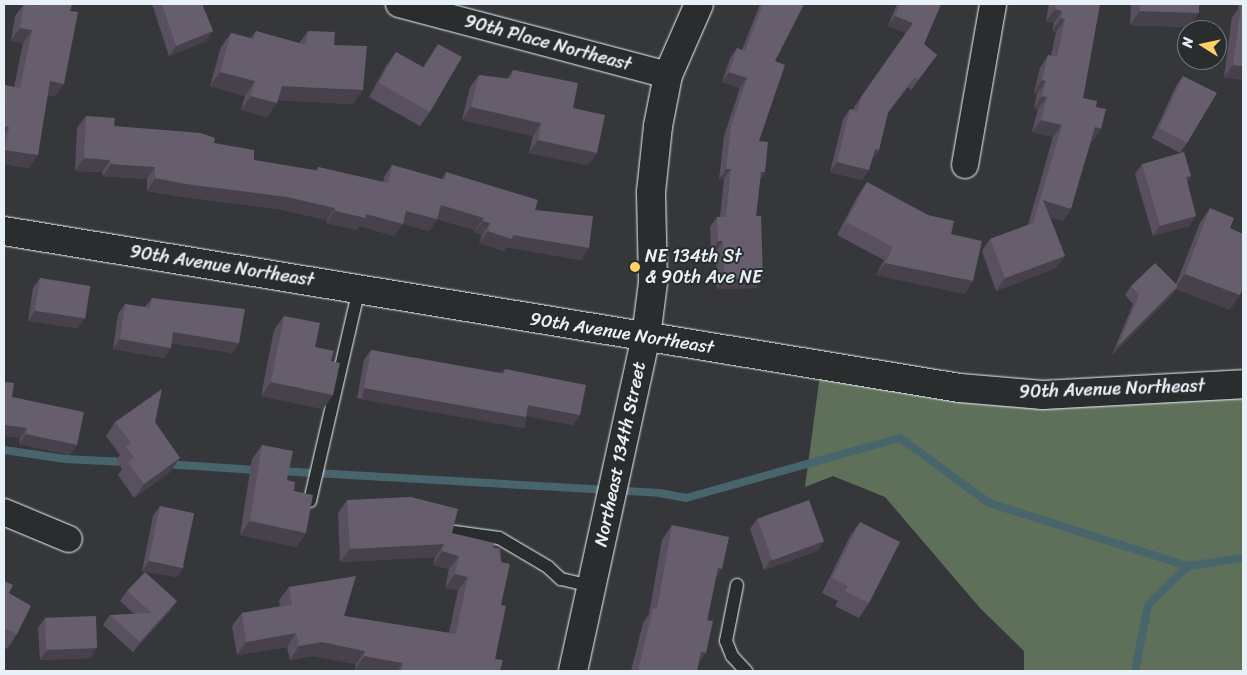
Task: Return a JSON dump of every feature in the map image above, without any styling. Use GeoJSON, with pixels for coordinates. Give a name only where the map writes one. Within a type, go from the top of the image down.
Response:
{"type":"FeatureCollection","features":[{"type":"Feature","properties":{"kind":"street","name":"90th Place Northeast"},"geometry":{"type":"LineString","coordinates":[[399,4],[668,75]]}},
{"type":"Feature","properties":{"kind":"street","name":"Northeast 134th Street"},"geometry":{"type":"LineString","coordinates":[[573,671],[646,337],[653,282],[651,192],[658,126],[668,75],[699,4]]}},
{"type":"Feature","properties":{"kind":"street"},"geometry":{"type":"LineString","coordinates":[[965,165],[994,4]]}},
{"type":"Feature","properties":{"kind":"street","name":"90th Avenue Northeast"},"geometry":{"type":"LineString","coordinates":[[4,231],[960,388],[1044,395],[1243,384]]}},
{"type":"Feature","properties":{"kind":"street"},"geometry":{"type":"LineString","coordinates":[[4,512],[69,539]]}},
{"type":"Feature","properties":{"kind":"lane"},"geometry":{"type":"LineString","coordinates":[[310,501],[359,288]]}},
{"type":"Feature","properties":{"kind":"lane"},"geometry":{"type":"LineString","coordinates":[[455,532],[499,538],[548,568],[561,580],[591,586]]}},
{"type":"Feature","properties":{"kind":"lane"},"geometry":{"type":"LineString","coordinates":[[737,584],[726,641],[732,656],[746,671]]}},
{"type":"Feature","properties":{"kind":"green space"},"geometry":{"type":"Polygon","coordinates":[[[821,367],[960,388],[1243,384],[1243,671],[1024,671],[1024,651],[980,608],[885,497],[833,476],[805,487],[821,367]]]}},
{"type":"Feature","properties":{"kind":"building"},"geometry":{"type":"Polygon","coordinates":[[[24,4],[37,6],[38,4],[72,4],[70,11],[78,12],[64,84],[50,81],[38,155],[5,150],[9,127],[4,126],[6,110],[4,110],[4,85],[20,88],[32,30],[20,28],[24,4]]]}},
{"type":"Feature","properties":{"kind":"building"},"geometry":{"type":"Polygon","coordinates":[[[162,4],[202,4],[213,31],[176,46],[162,4]]]}},
{"type":"Feature","properties":{"kind":"building"},"geometry":{"type":"Polygon","coordinates":[[[763,4],[804,4],[775,61],[785,65],[759,141],[768,142],[765,172],[761,172],[756,216],[761,216],[763,278],[724,279],[723,241],[718,241],[717,217],[726,217],[731,169],[726,169],[731,126],[747,78],[729,72],[737,48],[745,51],[763,4]]]}},
{"type":"Feature","properties":{"kind":"building"},"geometry":{"type":"Polygon","coordinates":[[[900,4],[941,4],[924,44],[937,55],[918,80],[915,77],[888,112],[879,150],[875,149],[869,170],[837,162],[850,109],[857,111],[861,97],[913,23],[895,16],[900,4]]]}},
{"type":"Feature","properties":{"kind":"building"},"geometry":{"type":"Polygon","coordinates":[[[1056,4],[1100,4],[1083,98],[1097,101],[1096,107],[1106,109],[1101,129],[1095,127],[1071,209],[1043,200],[1065,256],[1005,278],[990,239],[1033,223],[1062,125],[1041,120],[1047,97],[1042,96],[1046,81],[1042,80],[1048,55],[1057,57],[1065,19],[1061,18],[1062,11],[1055,9],[1056,4]]]}},
{"type":"Feature","properties":{"kind":"building"},"geometry":{"type":"Polygon","coordinates":[[[1140,4],[1199,4],[1199,13],[1140,11],[1140,4]]]}},
{"type":"Feature","properties":{"kind":"building"},"geometry":{"type":"Polygon","coordinates":[[[1241,5],[1243,5],[1243,66],[1233,65],[1241,5]]]}},
{"type":"Feature","properties":{"kind":"building"},"geometry":{"type":"Polygon","coordinates":[[[256,31],[306,45],[308,31],[335,32],[334,45],[367,46],[363,90],[282,86],[277,103],[251,96],[255,81],[220,72],[231,33],[254,39],[256,31]]]}},
{"type":"Feature","properties":{"kind":"building"},"geometry":{"type":"Polygon","coordinates":[[[438,44],[462,57],[430,112],[379,83],[396,52],[424,68],[438,44]]]}},
{"type":"Feature","properties":{"kind":"building"},"geometry":{"type":"Polygon","coordinates":[[[513,70],[578,83],[573,108],[605,115],[597,153],[538,140],[541,123],[471,107],[479,75],[511,79],[513,70]]]}},
{"type":"Feature","properties":{"kind":"building"},"geometry":{"type":"Polygon","coordinates":[[[1183,76],[1217,93],[1187,143],[1159,128],[1183,76]]]}},
{"type":"Feature","properties":{"kind":"building"},"geometry":{"type":"Polygon","coordinates":[[[86,116],[115,118],[114,126],[201,133],[215,138],[214,143],[254,150],[254,160],[318,171],[318,167],[388,183],[392,165],[445,180],[446,172],[538,200],[535,210],[593,216],[589,248],[513,235],[512,239],[488,231],[490,223],[483,221],[484,218],[441,205],[437,219],[406,211],[403,224],[366,214],[366,218],[335,211],[335,208],[287,197],[186,184],[155,178],[155,167],[111,164],[110,160],[84,158],[86,116]]]}},
{"type":"Feature","properties":{"kind":"building"},"geometry":{"type":"Polygon","coordinates":[[[1184,152],[1191,176],[1186,177],[1196,216],[1160,226],[1142,164],[1184,152]]]}},
{"type":"Feature","properties":{"kind":"building"},"geometry":{"type":"Polygon","coordinates":[[[867,182],[928,215],[954,221],[951,234],[982,241],[973,281],[885,263],[893,247],[846,222],[867,182]]]}},
{"type":"Feature","properties":{"kind":"building"},"geometry":{"type":"Polygon","coordinates":[[[1210,208],[1234,218],[1230,228],[1243,234],[1243,288],[1240,295],[1185,274],[1210,208]]]}},
{"type":"Feature","properties":{"kind":"building"},"geometry":{"type":"Polygon","coordinates":[[[1155,263],[1178,286],[1118,346],[1139,295],[1131,286],[1155,263]]]}},
{"type":"Feature","properties":{"kind":"building"},"geometry":{"type":"Polygon","coordinates":[[[40,278],[90,286],[85,319],[35,311],[40,278]]]}},
{"type":"Feature","properties":{"kind":"building"},"geometry":{"type":"Polygon","coordinates":[[[152,298],[245,309],[239,343],[173,332],[171,348],[120,339],[125,304],[150,308],[152,298]]]}},
{"type":"Feature","properties":{"kind":"building"},"geometry":{"type":"Polygon","coordinates":[[[284,316],[320,323],[315,347],[334,351],[331,361],[340,363],[333,395],[271,382],[284,316]]]}},
{"type":"Feature","properties":{"kind":"building"},"geometry":{"type":"Polygon","coordinates":[[[371,350],[504,374],[505,369],[586,385],[580,415],[528,405],[526,417],[364,388],[371,350]]]}},
{"type":"Feature","properties":{"kind":"building"},"geometry":{"type":"Polygon","coordinates":[[[4,382],[14,383],[12,397],[84,412],[77,445],[26,434],[27,428],[4,425],[4,382]]]}},
{"type":"Feature","properties":{"kind":"building"},"geometry":{"type":"Polygon","coordinates":[[[162,389],[155,422],[180,458],[144,484],[128,462],[134,457],[126,447],[131,443],[115,422],[162,389]]]}},
{"type":"Feature","properties":{"kind":"building"},"geometry":{"type":"Polygon","coordinates":[[[262,445],[293,451],[287,480],[295,482],[294,491],[313,495],[306,533],[250,521],[262,445]]]}},
{"type":"Feature","properties":{"kind":"building"},"geometry":{"type":"Polygon","coordinates":[[[411,497],[458,509],[452,533],[494,543],[493,547],[500,549],[501,562],[510,564],[501,605],[506,606],[495,659],[503,660],[500,671],[401,671],[403,663],[364,656],[365,651],[322,642],[299,646],[296,633],[246,642],[242,613],[292,605],[289,587],[356,576],[344,616],[456,634],[468,577],[455,574],[459,556],[442,551],[444,544],[350,549],[347,500],[411,497]]]}},
{"type":"Feature","properties":{"kind":"building"},"geometry":{"type":"Polygon","coordinates":[[[809,500],[824,541],[772,560],[757,519],[809,500]]]}},
{"type":"Feature","properties":{"kind":"building"},"geometry":{"type":"Polygon","coordinates":[[[160,506],[194,513],[183,568],[148,561],[160,506]]]}},
{"type":"Feature","properties":{"kind":"building"},"geometry":{"type":"Polygon","coordinates":[[[860,522],[900,542],[869,603],[845,591],[848,586],[832,578],[860,522]]]}},
{"type":"Feature","properties":{"kind":"building"},"geometry":{"type":"Polygon","coordinates":[[[672,525],[729,537],[722,569],[718,568],[707,620],[713,621],[706,653],[701,652],[697,671],[638,671],[653,608],[657,609],[672,525]]]}},
{"type":"Feature","properties":{"kind":"building"},"geometry":{"type":"Polygon","coordinates":[[[145,572],[177,601],[140,642],[110,615],[152,613],[127,591],[145,572]]]}},
{"type":"Feature","properties":{"kind":"building"},"geometry":{"type":"Polygon","coordinates":[[[4,581],[13,585],[9,593],[31,606],[17,634],[4,628],[4,581]]]}},
{"type":"Feature","properties":{"kind":"building"},"geometry":{"type":"Polygon","coordinates":[[[96,616],[97,648],[46,650],[45,618],[96,616]]]}},
{"type":"Feature","properties":{"kind":"waterway"},"geometry":{"type":"LineString","coordinates":[[280,471],[659,493],[686,498],[900,438],[989,503],[1188,566],[1243,558]]}},
{"type":"Feature","properties":{"kind":"waterway"},"geometry":{"type":"LineString","coordinates":[[4,450],[65,459],[126,462]]}},
{"type":"Feature","properties":{"kind":"waterway"},"geometry":{"type":"LineString","coordinates":[[165,464],[258,470]]}},
{"type":"Feature","properties":{"kind":"waterway"},"geometry":{"type":"LineString","coordinates":[[1135,671],[1148,605],[1188,566]]}},
{"type":"Feature","properties":{"kind":"place","name":"NE 134th St & 90th Ave NE"},"geometry":{"type":"Point","coordinates":[635,267]}}]}
